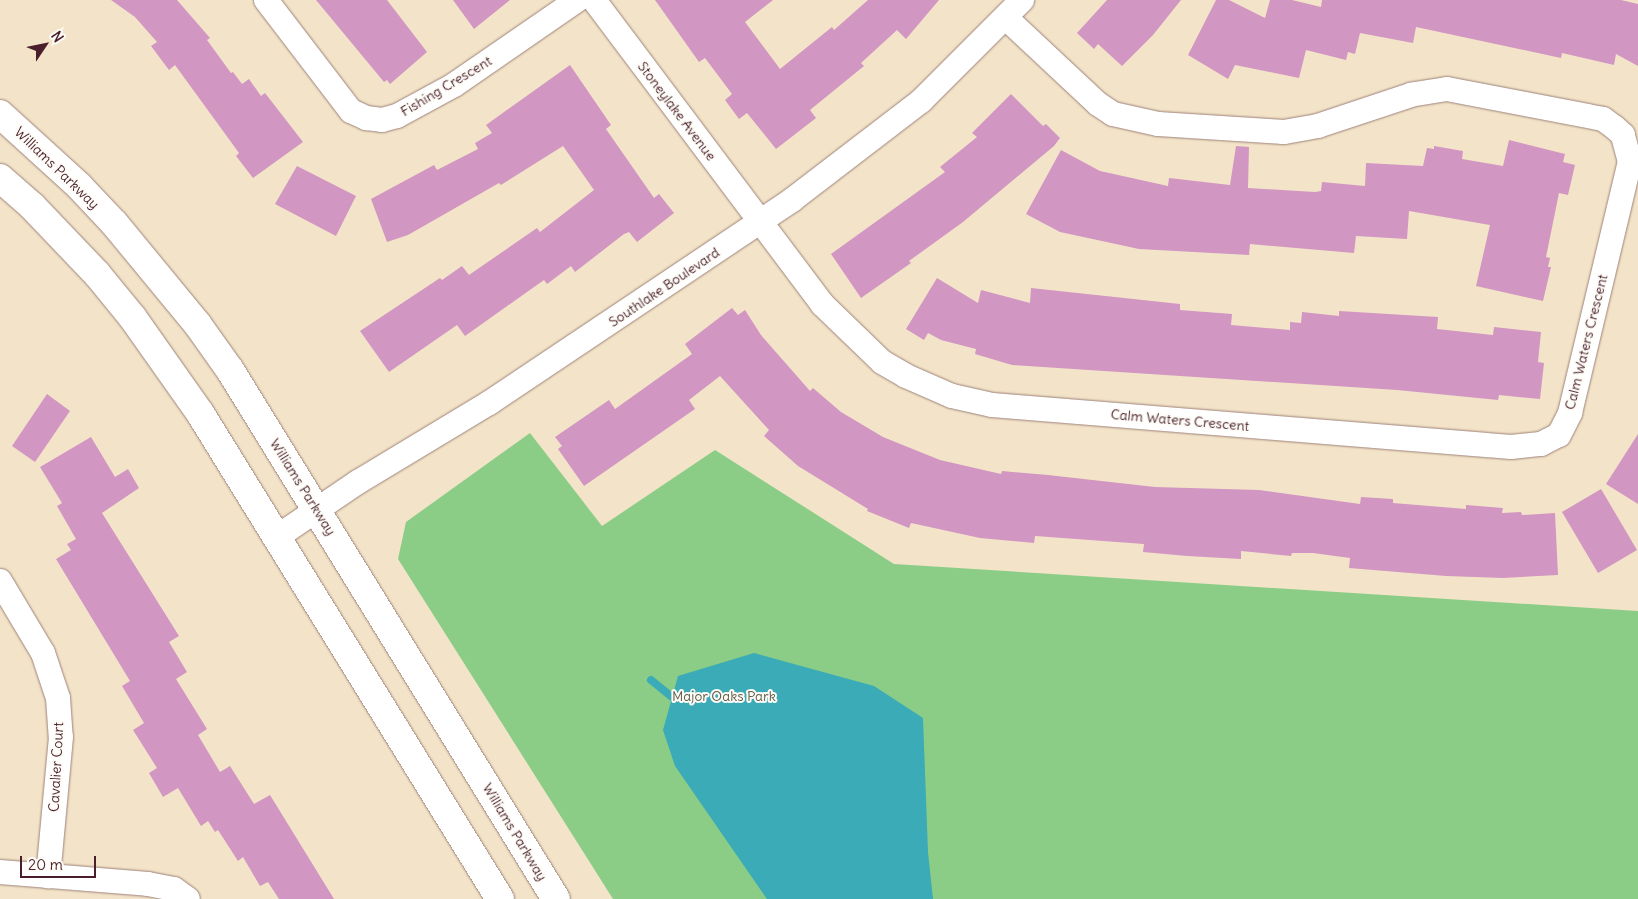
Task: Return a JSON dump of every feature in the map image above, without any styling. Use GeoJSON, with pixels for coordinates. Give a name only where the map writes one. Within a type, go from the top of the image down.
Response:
{"type":"FeatureCollection","features":[{"type":"Feature","properties":{"kind":"main road","name":"Williams Parkway"},"geometry":{"type":"LineString","coordinates":[[0,114],[79,186],[148,262],[198,325],[230,370],[556,899]]}},
{"type":"Feature","properties":{"kind":"main road"},"geometry":{"type":"LineString","coordinates":[[0,178],[32,206],[97,274],[133,318],[200,413],[500,899]]}},
{"type":"Feature","properties":{"kind":"street","name":"Fishing Crescent"},"geometry":{"type":"LineString","coordinates":[[266,0],[351,111],[366,118],[382,120],[397,116],[454,85],[577,0]]}},
{"type":"Feature","properties":{"kind":"street","name":"Stoneylake Avenue"},"geometry":{"type":"LineString","coordinates":[[594,0],[760,222]]}},
{"type":"Feature","properties":{"kind":"street","name":"Southlake Boulevard"},"geometry":{"type":"LineString","coordinates":[[277,537],[489,403],[760,222],[844,162],[921,101],[1022,0]]}},
{"type":"Feature","properties":{"kind":"street","name":"Calm Waters Crescent"},"geometry":{"type":"LineString","coordinates":[[760,222],[822,304],[851,335],[882,362],[952,396],[992,405],[1511,447],[1541,444],[1559,435],[1570,413],[1630,162],[1623,135],[1614,127],[1603,119],[1447,89],[1411,94],[1318,126],[1284,132],[1158,124],[1113,114],[1098,104],[1006,18]]}},
{"type":"Feature","properties":{"kind":"street","name":"Cavalier Court"},"geometry":{"type":"LineString","coordinates":[[0,581],[43,653],[58,698],[61,737],[48,876]]}},
{"type":"Feature","properties":{"kind":"street"},"geometry":{"type":"LineString","coordinates":[[0,872],[148,884],[174,889],[188,899]]}},
{"type":"Feature","properties":{"kind":"green space","name":"Major Oaks Park"},"geometry":{"type":"Polygon","coordinates":[[[530,433],[602,526],[715,450],[894,564],[1638,611],[1638,899],[613,899],[398,559],[406,522],[530,433]]]}},
{"type":"Feature","properties":{"kind":"water"},"geometry":{"type":"Polygon","coordinates":[[[754,653],[874,686],[923,718],[928,852],[933,899],[767,899],[675,766],[663,730],[678,676],[754,653]]]}},
{"type":"Feature","properties":{"kind":"building"},"geometry":{"type":"Polygon","coordinates":[[[111,0],[177,0],[210,38],[207,40],[231,73],[233,72],[242,84],[249,79],[261,96],[265,93],[303,142],[253,178],[236,156],[239,153],[175,65],[169,70],[151,46],[157,42],[135,17],[111,0]]]}},
{"type":"Feature","properties":{"kind":"building"},"geometry":{"type":"Polygon","coordinates":[[[316,0],[387,0],[427,52],[390,84],[387,80],[384,82],[316,0]]]}},
{"type":"Feature","properties":{"kind":"building"},"geometry":{"type":"Polygon","coordinates":[[[453,0],[510,0],[474,29],[453,0]]]}},
{"type":"Feature","properties":{"kind":"building"},"geometry":{"type":"Polygon","coordinates":[[[655,0],[773,0],[745,22],[780,69],[832,27],[834,30],[868,0],[939,0],[906,39],[897,30],[861,63],[864,66],[810,110],[816,118],[776,149],[747,113],[739,119],[725,100],[732,94],[705,58],[699,62],[655,0]]]}},
{"type":"Feature","properties":{"kind":"building"},"geometry":{"type":"Polygon","coordinates":[[[1107,0],[1181,0],[1153,35],[1122,66],[1098,44],[1094,49],[1077,33],[1107,0]]]}},
{"type":"Feature","properties":{"kind":"building"},"geometry":{"type":"Polygon","coordinates":[[[1216,0],[1229,0],[1265,18],[1270,0],[1292,0],[1321,7],[1322,0],[1621,0],[1638,4],[1638,66],[1616,54],[1614,65],[1562,53],[1561,58],[1416,27],[1413,43],[1360,33],[1355,54],[1348,52],[1346,60],[1306,50],[1299,78],[1235,65],[1228,79],[1188,55],[1216,0]]]}},
{"type":"Feature","properties":{"kind":"building"},"geometry":{"type":"Polygon","coordinates":[[[570,65],[611,125],[606,129],[654,198],[659,194],[674,213],[637,242],[629,232],[624,234],[575,272],[571,266],[547,284],[544,280],[465,336],[457,325],[389,372],[360,331],[440,278],[442,280],[462,266],[469,275],[537,228],[540,232],[594,190],[563,146],[501,185],[499,183],[408,235],[387,242],[371,199],[434,165],[437,170],[478,149],[475,143],[492,133],[486,125],[570,65]]]}},
{"type":"Feature","properties":{"kind":"building"},"geometry":{"type":"Polygon","coordinates":[[[1011,94],[1043,126],[1046,124],[1060,138],[1054,146],[963,222],[909,261],[911,263],[861,298],[831,254],[945,172],[940,167],[977,137],[972,133],[1011,94]]]}},
{"type":"Feature","properties":{"kind":"building"},"geometry":{"type":"Polygon","coordinates":[[[1509,140],[1565,154],[1563,162],[1575,165],[1568,195],[1559,193],[1546,257],[1550,258],[1548,267],[1551,267],[1543,301],[1476,286],[1490,225],[1409,211],[1407,239],[1356,236],[1354,253],[1250,244],[1249,255],[1139,249],[1060,232],[1026,214],[1061,150],[1100,171],[1168,186],[1169,178],[1230,185],[1236,146],[1249,147],[1248,188],[1315,192],[1321,191],[1322,182],[1365,186],[1366,163],[1423,166],[1427,148],[1434,149],[1434,146],[1463,151],[1462,159],[1503,166],[1509,140]]]}},
{"type":"Feature","properties":{"kind":"building"},"geometry":{"type":"Polygon","coordinates":[[[297,166],[356,196],[336,236],[275,204],[297,166]]]}},
{"type":"Feature","properties":{"kind":"building"},"geometry":{"type":"Polygon","coordinates":[[[937,278],[978,303],[981,290],[1030,303],[1031,288],[1180,304],[1180,310],[1232,314],[1231,325],[1290,330],[1290,322],[1301,323],[1302,312],[1339,316],[1339,311],[1438,317],[1437,329],[1493,335],[1494,327],[1541,332],[1538,362],[1544,363],[1540,399],[1499,395],[1498,400],[1397,390],[1012,365],[975,354],[976,349],[941,340],[928,333],[924,340],[906,329],[937,278]]]}},
{"type":"Feature","properties":{"kind":"building"},"geometry":{"type":"Polygon","coordinates":[[[732,308],[738,315],[745,310],[761,335],[810,391],[813,388],[841,412],[883,437],[940,460],[1001,474],[1002,471],[1155,487],[1259,490],[1360,504],[1361,497],[1393,499],[1393,503],[1466,509],[1466,505],[1503,508],[1502,513],[1521,512],[1522,515],[1555,513],[1558,575],[1503,578],[1446,576],[1349,568],[1350,558],[1313,553],[1292,553],[1291,556],[1241,551],[1241,559],[1187,556],[1143,552],[1144,544],[1035,536],[1034,543],[980,538],[911,523],[909,528],[867,511],[868,509],[798,466],[764,436],[769,430],[720,376],[689,400],[695,409],[584,486],[558,449],[562,446],[555,437],[609,400],[615,409],[692,354],[685,344],[732,308]]]}},
{"type":"Feature","properties":{"kind":"building"},"geometry":{"type":"Polygon","coordinates":[[[47,394],[70,411],[35,462],[12,446],[47,394]]]}},
{"type":"Feature","properties":{"kind":"building"},"geometry":{"type":"Polygon","coordinates":[[[1638,434],[1638,504],[1606,484],[1638,434]]]}},
{"type":"Feature","properties":{"kind":"building"},"geometry":{"type":"Polygon","coordinates":[[[91,437],[115,477],[128,469],[139,488],[102,513],[179,636],[169,642],[187,672],[176,679],[207,729],[198,735],[220,772],[230,766],[254,804],[270,795],[334,899],[279,899],[268,882],[260,886],[243,857],[238,861],[218,830],[215,832],[208,821],[201,826],[178,788],[163,797],[149,773],[157,768],[133,730],[144,723],[122,686],[130,681],[56,559],[71,550],[67,544],[76,539],[57,506],[62,503],[40,467],[91,437]]]}},
{"type":"Feature","properties":{"kind":"building"},"geometry":{"type":"Polygon","coordinates":[[[1601,489],[1637,550],[1598,573],[1562,512],[1601,489]]]}},
{"type":"Feature","properties":{"kind":"waterway"},"geometry":{"type":"LineString","coordinates":[[651,680],[679,703]]}}]}
